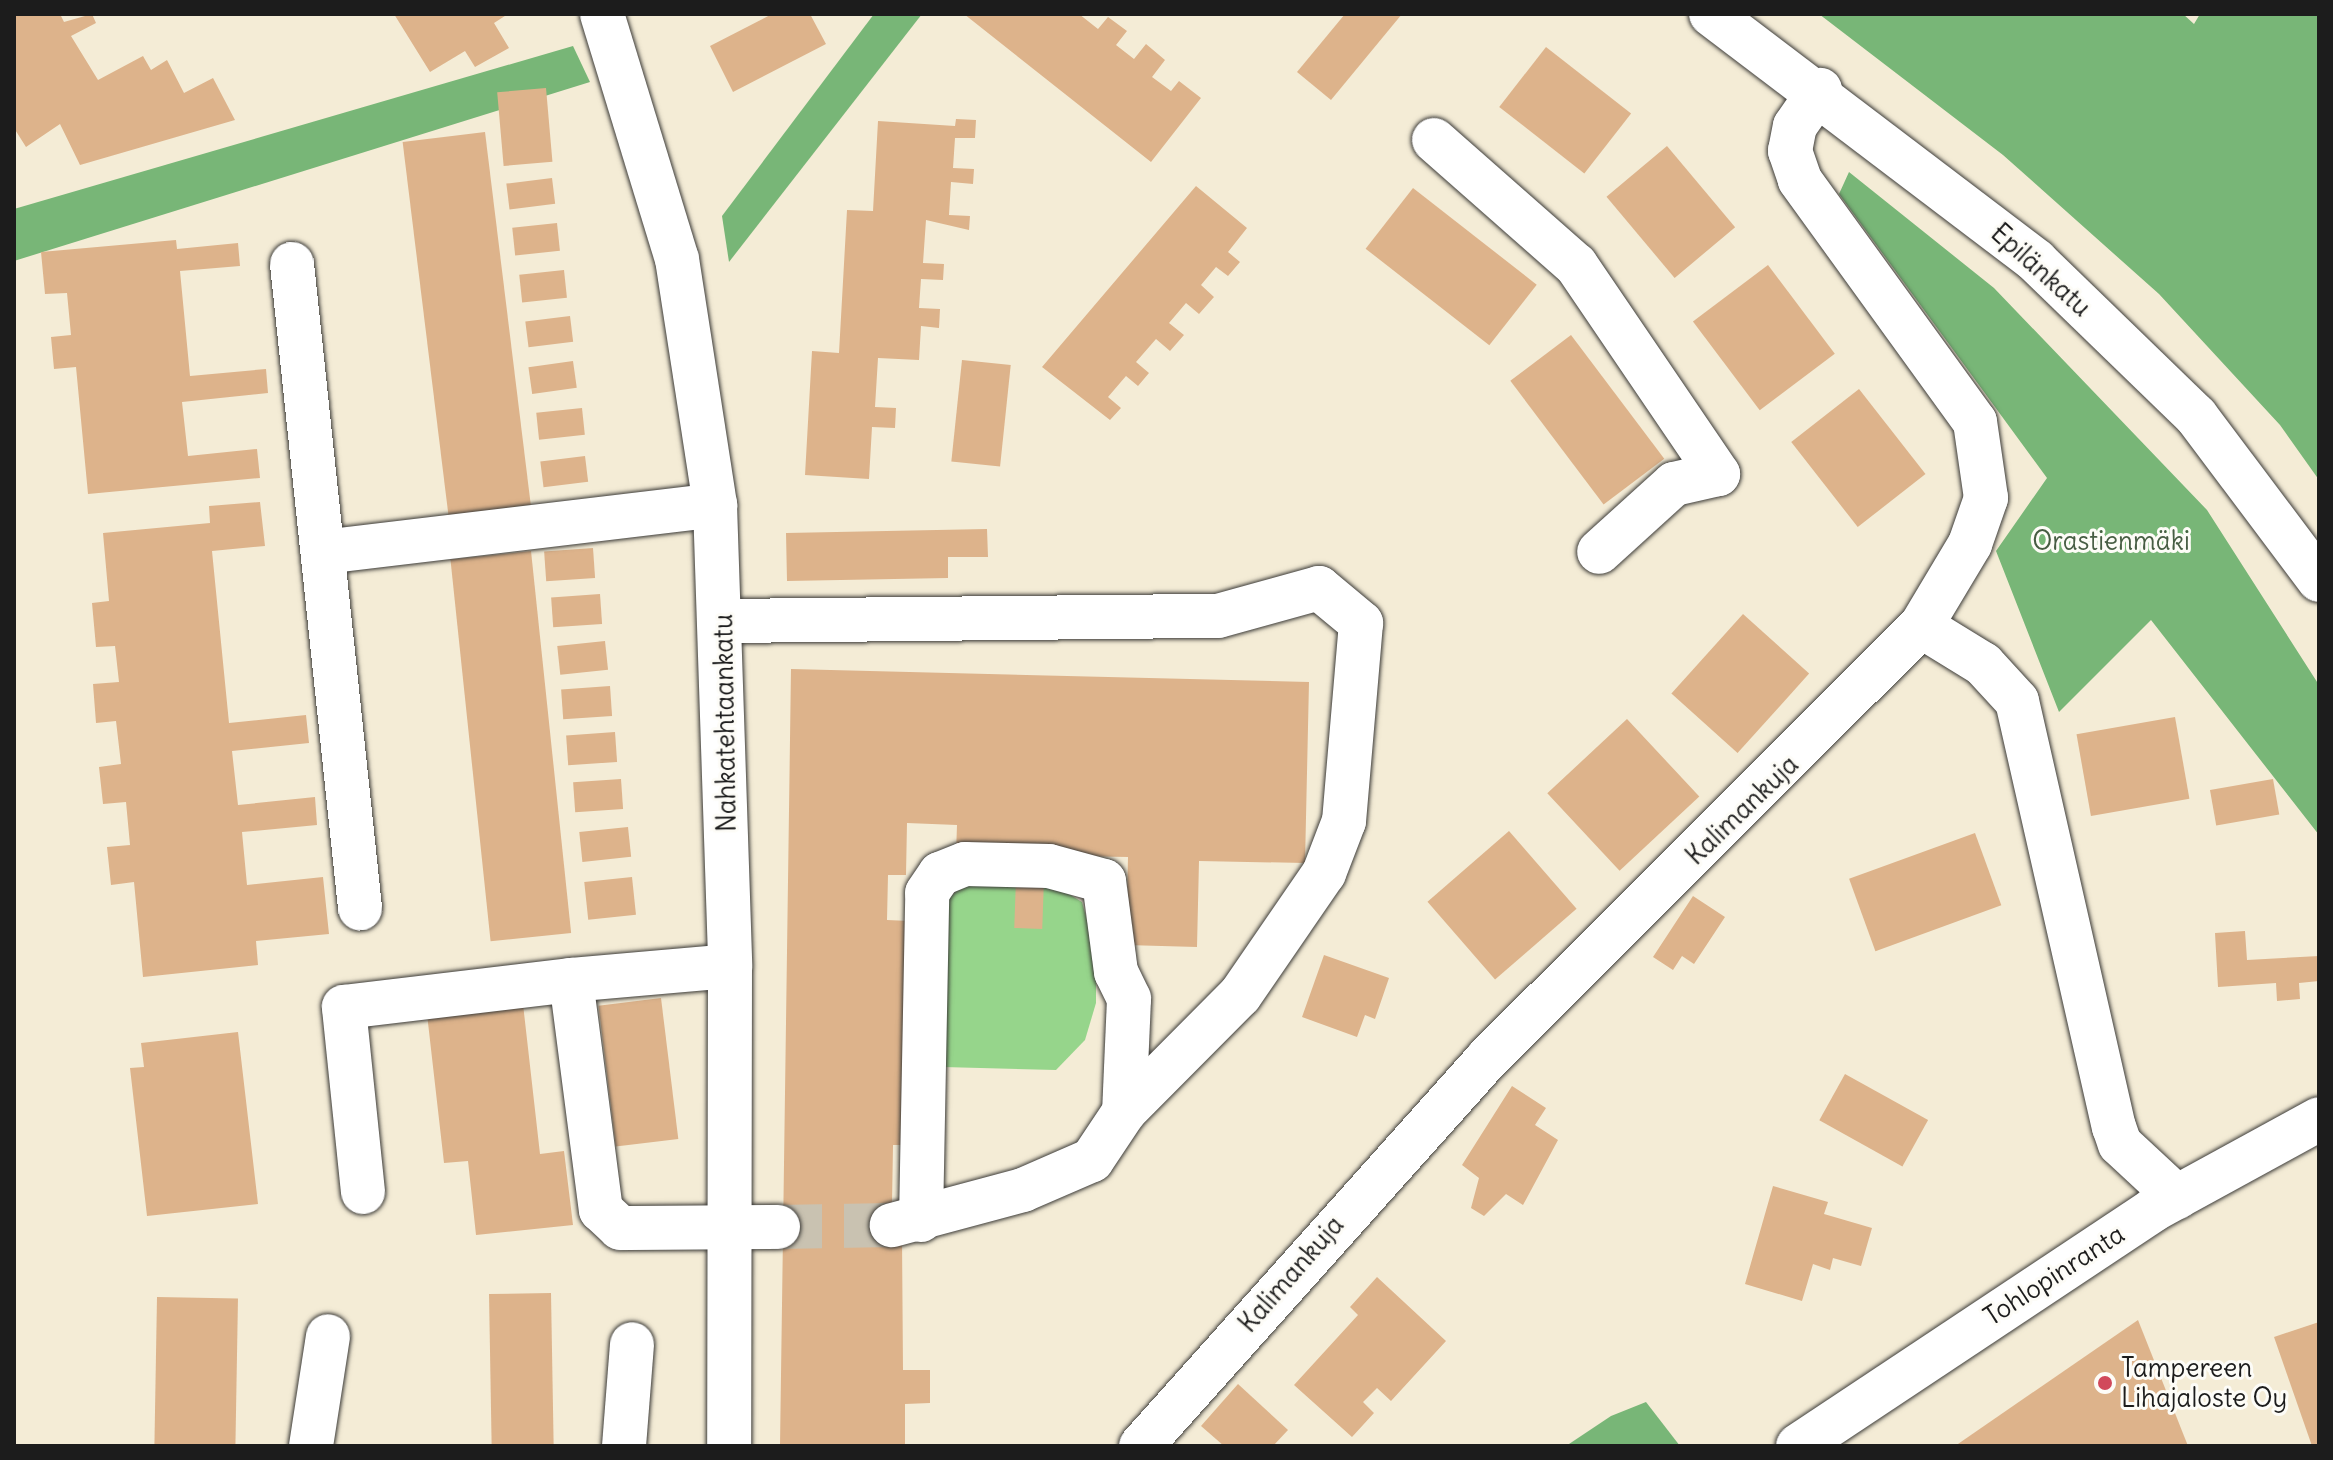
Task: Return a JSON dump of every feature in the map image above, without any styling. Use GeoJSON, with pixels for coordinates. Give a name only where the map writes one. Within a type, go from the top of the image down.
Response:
{"type":"FeatureCollection","features":[{"type":"Feature","properties":{"kind":"street","name":"Nahkatehtaankatu"},"geometry":{"type":"LineString","coordinates":[[602,14],[677,259],[715,505],[724,621],[730,966],[729,1446]]}},
{"type":"Feature","properties":{"kind":"street","name":"Epilänkatu"},"geometry":{"type":"LineString","coordinates":[[1711,14],[1820,90],[2036,261],[2196,416],[2319,580]]}},
{"type":"Feature","properties":{"kind":"street","name":"Kalimankuja"},"geometry":{"type":"LineString","coordinates":[[1141,1446],[1488,1058],[1921,626],[1970,544],[1986,498],[1984,460],[1975,422],[1800,180],[1790,151],[1795,126],[1820,90]]}},
{"type":"Feature","properties":{"kind":"street"},"geometry":{"type":"LineString","coordinates":[[1434,140],[1576,265],[1718,474],[1674,484],[1599,552]]}},
{"type":"Feature","properties":{"kind":"street"},"geometry":{"type":"LineString","coordinates":[[292,264],[360,908]]}},
{"type":"Feature","properties":{"kind":"street"},"geometry":{"type":"LineString","coordinates":[[323,552],[715,505]]}},
{"type":"Feature","properties":{"kind":"street"},"geometry":{"type":"LineString","coordinates":[[724,621],[1218,616],[1319,588],[1361,623],[1344,821],[1324,873],[1240,995],[1124,1112],[1092,1160],[906,1222],[927,893],[940,874],[965,864],[1049,866],[1104,881],[1116,972],[1129,999],[1124,1112]]}},
{"type":"Feature","properties":{"kind":"street"},"geometry":{"type":"LineString","coordinates":[[1921,626],[1983,664],[2017,701],[2114,1127],[2120,1144],[2177,1197]]}},
{"type":"Feature","properties":{"kind":"street"},"geometry":{"type":"LineString","coordinates":[[363,1192],[344,1007],[571,980],[730,966]]}},
{"type":"Feature","properties":{"kind":"street"},"geometry":{"type":"LineString","coordinates":[[571,980],[601,1210],[620,1228],[778,1227]]}},
{"type":"Feature","properties":{"kind":"street","name":"Tohlopinranta"},"geometry":{"type":"LineString","coordinates":[[1798,1446],[2177,1197],[2319,1119]]}},
{"type":"Feature","properties":{"kind":"street"},"geometry":{"type":"LineString","coordinates":[[311,1446],[328,1336]]}},
{"type":"Feature","properties":{"kind":"street"},"geometry":{"type":"LineString","coordinates":[[624,1446],[632,1344]]}},
{"type":"Feature","properties":{"kind":"green space"},"geometry":{"type":"Polygon","coordinates":[[[874,14],[922,14],[729,262],[722,216],[874,14]]]}},
{"type":"Feature","properties":{"kind":"green space"},"geometry":{"type":"Polygon","coordinates":[[[1819,14],[2183,14],[2194,24],[2200,14],[2319,14],[2319,480],[2280,425],[2159,294],[2003,155],[1819,14]]]}},
{"type":"Feature","properties":{"kind":"green space"},"geometry":{"type":"Polygon","coordinates":[[[573,46],[590,82],[14,261],[14,209],[573,46]]]}},
{"type":"Feature","properties":{"kind":"green space","name":"Orastienmäki"},"geometry":{"type":"Polygon","coordinates":[[[1849,172],[1994,288],[2207,510],[2319,685],[2319,835],[2151,620],[2059,712],[1996,551],[2047,478],[1839,194],[1849,172]]]}},
{"type":"Feature","properties":{"kind":"green space"},"geometry":{"type":"Polygon","coordinates":[[[972,877],[1044,879],[1082,902],[1096,953],[1096,1003],[1085,1040],[1056,1070],[943,1067],[948,899],[972,877]]]}},
{"type":"Feature","properties":{"kind":"green space"},"geometry":{"type":"Polygon","coordinates":[[[1646,1402],[1680,1446],[1566,1446],[1611,1416],[1646,1402]]]}},
{"type":"Feature","properties":{"kind":"building"},"geometry":{"type":"Polygon","coordinates":[[[14,14],[60,14],[64,22],[92,14],[96,23],[71,36],[98,80],[143,56],[151,70],[167,60],[184,93],[213,78],[235,120],[80,165],[60,124],[26,147],[14,128],[14,14]]]}},
{"type":"Feature","properties":{"kind":"building"},"geometry":{"type":"Polygon","coordinates":[[[394,14],[508,14],[494,23],[509,48],[475,67],[465,51],[430,72],[394,14]]]}},
{"type":"Feature","properties":{"kind":"building"},"geometry":{"type":"Polygon","coordinates":[[[772,14],[810,14],[826,44],[733,92],[710,46],[772,14]]]}},
{"type":"Feature","properties":{"kind":"building"},"geometry":{"type":"Polygon","coordinates":[[[964,14],[1079,14],[1098,29],[1108,17],[1127,31],[1116,45],[1134,59],[1146,44],[1165,60],[1152,77],[1171,91],[1179,81],[1201,98],[1151,162],[964,14]]]}},
{"type":"Feature","properties":{"kind":"building"},"geometry":{"type":"Polygon","coordinates":[[[1345,14],[1402,14],[1331,100],[1297,72],[1345,14]]]}},
{"type":"Feature","properties":{"kind":"building"},"geometry":{"type":"Polygon","coordinates":[[[1546,47],[1631,113],[1584,173],[1499,107],[1546,47]]]}},
{"type":"Feature","properties":{"kind":"building"},"geometry":{"type":"Polygon","coordinates":[[[546,88],[552,162],[504,166],[497,92],[546,88]]]}},
{"type":"Feature","properties":{"kind":"building"},"geometry":{"type":"Polygon","coordinates":[[[956,119],[976,120],[975,138],[955,138],[953,168],[974,169],[973,184],[951,182],[949,215],[970,216],[969,230],[926,220],[923,263],[944,264],[943,280],[921,279],[919,308],[940,309],[939,328],[921,326],[919,360],[878,358],[875,407],[896,408],[895,428],[872,427],[869,479],[805,475],[812,351],[839,353],[847,210],[873,211],[878,121],[955,126],[956,119]]]}},
{"type":"Feature","properties":{"kind":"building"},"geometry":{"type":"Polygon","coordinates":[[[485,132],[531,505],[448,515],[403,142],[485,132]]]}},
{"type":"Feature","properties":{"kind":"building"},"geometry":{"type":"Polygon","coordinates":[[[1667,146],[1735,227],[1675,278],[1606,197],[1667,146]]]}},
{"type":"Feature","properties":{"kind":"building"},"geometry":{"type":"Polygon","coordinates":[[[552,178],[555,204],[510,209],[506,184],[552,178]]]}},
{"type":"Feature","properties":{"kind":"building"},"geometry":{"type":"Polygon","coordinates":[[[1196,186],[1247,228],[1228,252],[1240,262],[1228,276],[1216,267],[1201,285],[1214,297],[1199,314],[1186,303],[1169,323],[1184,335],[1170,351],[1156,339],[1136,362],[1149,373],[1138,386],[1126,376],[1108,397],[1121,408],[1110,420],[1042,367],[1196,186]]]}},
{"type":"Feature","properties":{"kind":"building"},"geometry":{"type":"Polygon","coordinates":[[[1413,188],[1537,285],[1489,345],[1366,249],[1413,188]]]}},
{"type":"Feature","properties":{"kind":"building"},"geometry":{"type":"Polygon","coordinates":[[[557,223],[560,251],[515,256],[512,228],[557,223]]]}},
{"type":"Feature","properties":{"kind":"building"},"geometry":{"type":"Polygon","coordinates":[[[176,240],[177,249],[238,243],[240,266],[180,271],[190,376],[266,369],[268,393],[182,402],[188,456],[257,449],[260,478],[88,494],[76,367],[54,369],[51,337],[71,335],[67,293],[45,294],[41,252],[176,240]]]}},
{"type":"Feature","properties":{"kind":"building"},"geometry":{"type":"Polygon","coordinates":[[[1768,265],[1835,354],[1760,410],[1693,322],[1768,265]]]}},
{"type":"Feature","properties":{"kind":"building"},"geometry":{"type":"Polygon","coordinates":[[[564,270],[567,298],[522,303],[519,275],[564,270]]]}},
{"type":"Feature","properties":{"kind":"building"},"geometry":{"type":"Polygon","coordinates":[[[570,316],[573,342],[529,347],[525,321],[570,316]]]}},
{"type":"Feature","properties":{"kind":"building"},"geometry":{"type":"Polygon","coordinates":[[[1571,335],[1664,459],[1604,505],[1510,381],[1571,335]]]}},
{"type":"Feature","properties":{"kind":"building"},"geometry":{"type":"Polygon","coordinates":[[[962,360],[1011,365],[1000,467],[951,461],[962,360]]]}},
{"type":"Feature","properties":{"kind":"building"},"geometry":{"type":"Polygon","coordinates":[[[573,361],[577,388],[532,394],[528,367],[573,361]]]}},
{"type":"Feature","properties":{"kind":"building"},"geometry":{"type":"Polygon","coordinates":[[[1859,389],[1925,474],[1858,527],[1791,442],[1859,389]]]}},
{"type":"Feature","properties":{"kind":"building"},"geometry":{"type":"Polygon","coordinates":[[[582,408],[585,435],[539,440],[536,413],[582,408]]]}},
{"type":"Feature","properties":{"kind":"building"},"geometry":{"type":"Polygon","coordinates":[[[585,456],[588,482],[544,487],[540,461],[585,456]]]}},
{"type":"Feature","properties":{"kind":"building"},"geometry":{"type":"Polygon","coordinates":[[[260,502],[265,546],[212,551],[229,723],[306,715],[309,743],[232,751],[238,805],[315,797],[317,825],[242,832],[247,885],[323,877],[329,934],[256,941],[258,965],[143,977],[134,882],[111,885],[107,847],[130,845],[126,802],[103,804],[99,767],[121,764],[116,721],[96,723],[93,684],[119,682],[115,646],[96,647],[92,603],[109,601],[103,533],[210,523],[209,506],[260,502]]]}},
{"type":"Feature","properties":{"kind":"building"},"geometry":{"type":"Polygon","coordinates":[[[987,529],[988,557],[948,557],[948,578],[787,581],[786,533],[987,529]]]}},
{"type":"Feature","properties":{"kind":"building"},"geometry":{"type":"Polygon","coordinates":[[[593,548],[595,578],[546,581],[544,551],[593,548]]]}},
{"type":"Feature","properties":{"kind":"building"},"geometry":{"type":"Polygon","coordinates":[[[531,551],[571,933],[491,941],[450,559],[531,551]]]}},
{"type":"Feature","properties":{"kind":"building"},"geometry":{"type":"Polygon","coordinates":[[[600,594],[602,624],[553,627],[551,597],[600,594]]]}},
{"type":"Feature","properties":{"kind":"building"},"geometry":{"type":"Polygon","coordinates":[[[1743,614],[1809,674],[1738,753],[1671,694],[1743,614]]]}},
{"type":"Feature","properties":{"kind":"building"},"geometry":{"type":"Polygon","coordinates":[[[605,641],[608,670],[560,675],[557,646],[605,641]]]}},
{"type":"Feature","properties":{"kind":"building"},"geometry":{"type":"Polygon","coordinates":[[[791,669],[1309,682],[1305,863],[1199,861],[1197,947],[1126,945],[1128,857],[956,854],[957,825],[907,823],[906,875],[888,875],[887,920],[909,921],[904,1145],[893,1145],[892,1204],[902,1237],[903,1370],[930,1370],[930,1403],[905,1404],[905,1446],[780,1446],[791,669]]]}},
{"type":"Feature","properties":{"kind":"building"},"geometry":{"type":"Polygon","coordinates":[[[610,686],[612,716],[563,719],[561,689],[610,686]]]}},
{"type":"Feature","properties":{"kind":"building"},"geometry":{"type":"Polygon","coordinates":[[[2175,717],[2189,799],[2091,816],[2077,734],[2175,717]]]}},
{"type":"Feature","properties":{"kind":"building"},"geometry":{"type":"Polygon","coordinates":[[[1627,719],[1699,797],[1620,871],[1547,793],[1627,719]]]}},
{"type":"Feature","properties":{"kind":"building"},"geometry":{"type":"Polygon","coordinates":[[[615,732],[617,762],[568,765],[566,735],[615,732]]]}},
{"type":"Feature","properties":{"kind":"building"},"geometry":{"type":"Polygon","coordinates":[[[621,779],[623,809],[575,812],[573,782],[621,779]]]}},
{"type":"Feature","properties":{"kind":"building"},"geometry":{"type":"Polygon","coordinates":[[[2273,779],[2279,814],[2216,826],[2210,790],[2273,779]]]}},
{"type":"Feature","properties":{"kind":"building"},"geometry":{"type":"Polygon","coordinates":[[[628,827],[631,857],[582,862],[579,832],[628,827]]]}},
{"type":"Feature","properties":{"kind":"building"},"geometry":{"type":"Polygon","coordinates":[[[1509,831],[1577,909],[1495,980],[1427,902],[1509,831]]]}},
{"type":"Feature","properties":{"kind":"building"},"geometry":{"type":"Polygon","coordinates":[[[1975,833],[2001,905],[1875,951],[1849,879],[1975,833]]]}},
{"type":"Feature","properties":{"kind":"building"},"geometry":{"type":"Polygon","coordinates":[[[632,877],[636,915],[588,920],[584,882],[632,877]]]}},
{"type":"Feature","properties":{"kind":"building"},"geometry":{"type":"Polygon","coordinates":[[[1016,878],[1044,879],[1042,929],[1014,928],[1016,878]]]}},
{"type":"Feature","properties":{"kind":"building"},"geometry":{"type":"Polygon","coordinates":[[[1693,896],[1725,917],[1694,964],[1682,956],[1673,970],[1653,957],[1693,896]]]}},
{"type":"Feature","properties":{"kind":"building"},"geometry":{"type":"Polygon","coordinates":[[[2245,931],[2247,960],[2319,956],[2319,981],[2299,983],[2300,999],[2277,1001],[2276,983],[2218,987],[2215,933],[2245,931]]]}},
{"type":"Feature","properties":{"kind":"building"},"geometry":{"type":"Polygon","coordinates":[[[1324,955],[1389,978],[1375,1019],[1365,1015],[1357,1037],[1302,1017],[1324,955]]]}},
{"type":"Feature","properties":{"kind":"building"},"geometry":{"type":"Polygon","coordinates":[[[661,998],[678,1139],[616,1147],[598,1006],[661,998]]]}},
{"type":"Feature","properties":{"kind":"building"},"geometry":{"type":"Polygon","coordinates":[[[523,1004],[540,1154],[564,1151],[573,1225],[476,1235],[468,1161],[444,1163],[427,1014],[523,1004]]]}},
{"type":"Feature","properties":{"kind":"building"},"geometry":{"type":"Polygon","coordinates":[[[238,1032],[258,1204],[147,1216],[130,1068],[144,1067],[141,1043],[238,1032]]]}},
{"type":"Feature","properties":{"kind":"building"},"geometry":{"type":"Polygon","coordinates":[[[1845,1074],[1928,1120],[1902,1166],[1819,1120],[1845,1074]]]}},
{"type":"Feature","properties":{"kind":"building"},"geometry":{"type":"Polygon","coordinates":[[[1512,1086],[1546,1108],[1535,1125],[1558,1140],[1523,1205],[1506,1194],[1484,1216],[1471,1208],[1479,1178],[1462,1165],[1512,1086]]]}},
{"type":"Feature","properties":{"kind":"building"},"geometry":{"type":"Polygon","coordinates":[[[1773,1186],[1828,1202],[1824,1214],[1872,1228],[1861,1266],[1833,1258],[1830,1270],[1813,1264],[1802,1301],[1745,1284],[1773,1186]]]}},
{"type":"Feature","properties":{"kind":"building"},"geometry":{"type":"Polygon","coordinates":[[[1377,1277],[1446,1341],[1391,1401],[1377,1388],[1363,1402],[1374,1413],[1352,1437],[1294,1385],[1358,1315],[1350,1307],[1377,1277]]]}},
{"type":"Feature","properties":{"kind":"building"},"geometry":{"type":"Polygon","coordinates":[[[551,1293],[554,1446],[492,1446],[489,1294],[551,1293]]]}},
{"type":"Feature","properties":{"kind":"building"},"geometry":{"type":"Polygon","coordinates":[[[157,1297],[238,1298],[235,1446],[154,1446],[157,1297]]]}},
{"type":"Feature","properties":{"kind":"building","name":"Tampereen Lihajaloste Oy"},"geometry":{"type":"Polygon","coordinates":[[[2138,1320],[2188,1446],[1955,1446],[2138,1320]]]}},
{"type":"Feature","properties":{"kind":"building"},"geometry":{"type":"Polygon","coordinates":[[[2319,1322],[2319,1446],[2312,1446],[2274,1337],[2319,1322]]]}},
{"type":"Feature","properties":{"kind":"building"},"geometry":{"type":"Polygon","coordinates":[[[1238,1384],[1288,1430],[1273,1446],[1224,1446],[1201,1426],[1238,1384]]]}},
{"type":"Feature","properties":{"kind":"tunnel"},"geometry":{"type":"LineString","coordinates":[[778,1227],[892,1225]]}},
{"type":"Feature","properties":{"kind":"place","name":"Tampereen Lihajaloste Oy"},"geometry":{"type":"Point","coordinates":[2105,1383]}}]}
